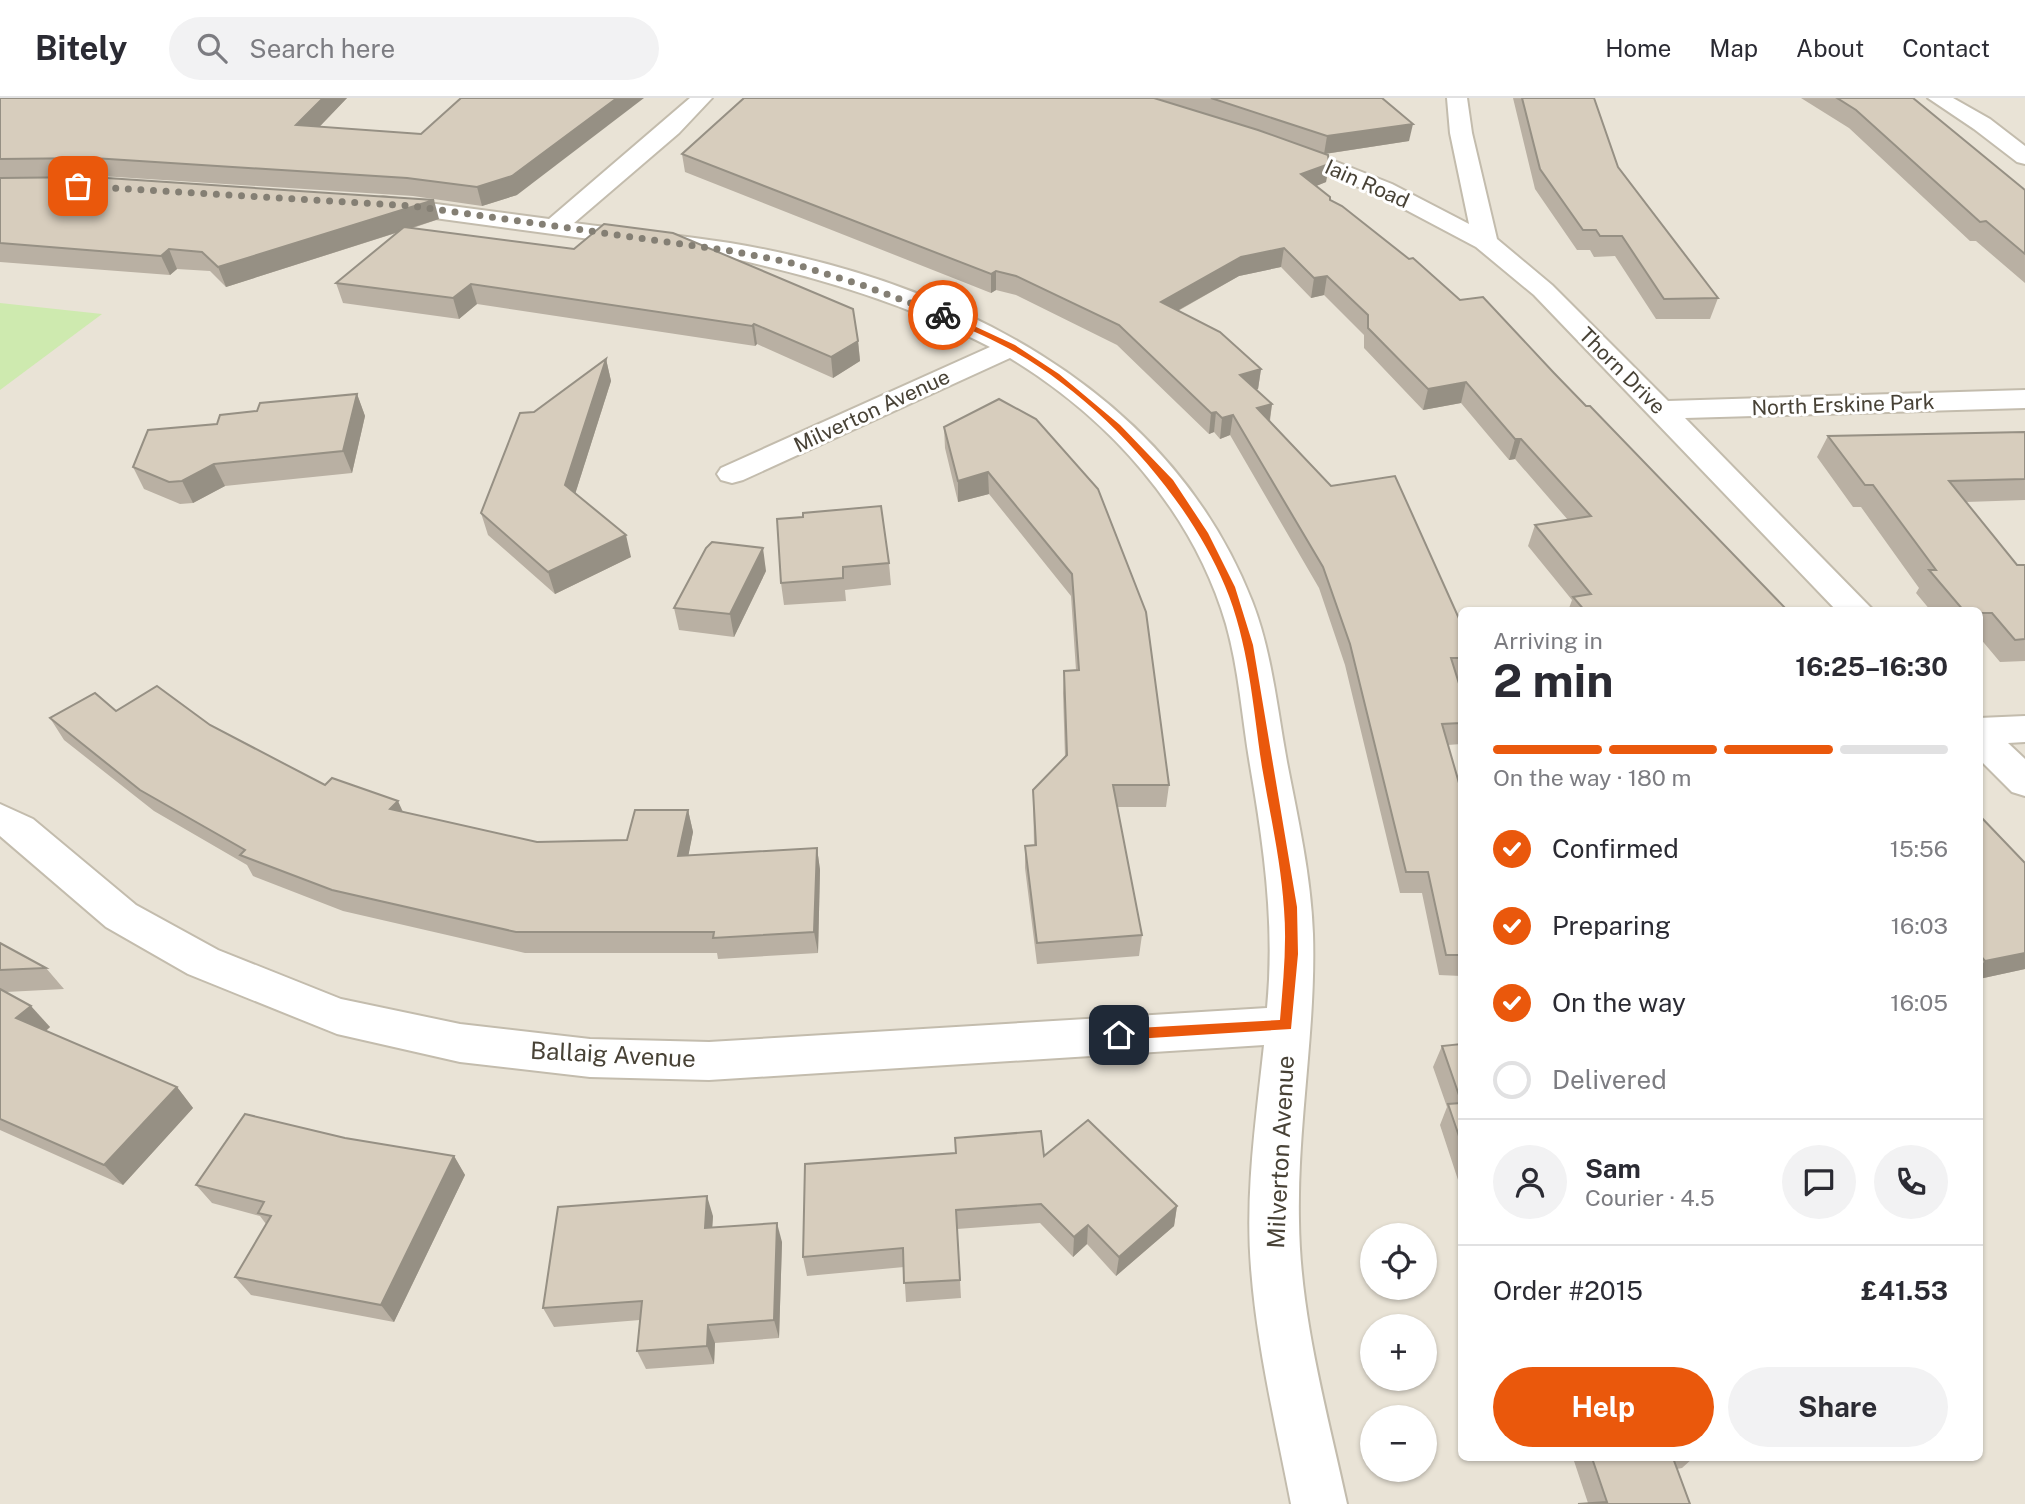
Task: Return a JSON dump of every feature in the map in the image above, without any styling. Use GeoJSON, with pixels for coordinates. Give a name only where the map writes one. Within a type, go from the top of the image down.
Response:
{"type":"FeatureCollection","features":[{"type":"Feature","properties":{"kind":"street"},"geometry":{"type":"LineString","coordinates":[[556,226],[671,128],[702,98]]}},
{"type":"Feature","properties":{"kind":"street"},"geometry":{"type":"LineString","coordinates":[[1457,98],[1461,132],[1485,242]]}},
{"type":"Feature","properties":{"kind":"street"},"geometry":{"type":"LineString","coordinates":[[1938,98],[1982,124],[2025,157]]}},
{"type":"Feature","properties":{"kind":"street","name":"Iain Road"},"geometry":{"type":"LineString","coordinates":[[1263,141],[1384,189],[1485,242]]}},
{"type":"Feature","properties":{"kind":"street","name":"Milverton Avenue"},"geometry":{"type":"LineString","coordinates":[[350,201],[413,206],[731,251],[788,262],[862,285],[942,314],[1012,347],[1056,375],[1117,427],[1170,482],[1203,533],[1231,587],[1248,645],[1290,907],[1292,954],[1276,1175],[1276,1263],[1287,1351],[1320,1504]]}},
{"type":"Feature","properties":{"kind":"street","name":"Thorn Drive"},"geometry":{"type":"LineString","coordinates":[[1485,242],[1543,290],[1853,607]]}},
{"type":"Feature","properties":{"kind":"street","name":"Milverton Avenue"},"geometry":{"type":"LineString","coordinates":[[732,474],[1012,347]]}},
{"type":"Feature","properties":{"kind":"street","name":"North Erskine Park"},"geometry":{"type":"LineString","coordinates":[[1661,410],[2025,399]]}},
{"type":"Feature","properties":{"kind":"street"},"geometry":{"type":"LineString","coordinates":[[1983,734],[2025,729]]}},
{"type":"Feature","properties":{"kind":"street"},"geometry":{"type":"LineString","coordinates":[[1983,738],[2025,782]]}},
{"type":"Feature","properties":{"kind":"street","name":"Ballaig Avenue"},"geometry":{"type":"LineString","coordinates":[[0,818],[19,830],[121,916],[203,961],[337,1016],[460,1043],[590,1058],[709,1061],[1287,1025]]}},
{"type":"Feature","properties":{"kind":"shaded area"},"geometry":{"type":"Polygon","coordinates":[[[0,98],[2025,98],[2025,1504],[0,1504],[0,98]]]}},
{"type":"Feature","properties":{"kind":"green space"},"geometry":{"type":"Polygon","coordinates":[[[0,303],[102,314],[0,390],[0,303]]]}},
{"type":"Feature","properties":{"kind":"building"},"geometry":{"type":"Polygon","coordinates":[[[0,98],[323,98],[296,125],[421,134],[461,98],[617,98],[512,176],[477,187],[407,178],[93,158],[0,159],[0,98]]]}},
{"type":"Feature","properties":{"kind":"building"},"geometry":{"type":"Polygon","coordinates":[[[744,98],[1154,98],[1328,155],[1329,164],[1301,174],[1330,197],[1330,200],[1342,206],[1409,259],[1413,258],[1460,300],[1483,297],[1784,607],[1582,607],[1573,597],[1591,594],[1535,525],[1591,516],[1521,439],[1515,439],[1466,382],[1428,389],[1368,328],[1368,315],[1327,276],[1314,278],[1284,248],[1241,257],[1161,302],[1220,332],[1261,369],[1240,375],[1272,404],[1257,408],[1331,486],[1395,476],[1458,616],[1458,658],[1451,658],[1458,680],[1458,723],[1442,724],[1458,780],[1458,955],[1446,955],[1428,872],[1406,872],[1350,644],[1323,567],[1233,415],[1222,418],[1216,412],[1211,413],[1119,325],[1016,276],[996,271],[991,274],[682,154],[744,98]]]}},
{"type":"Feature","properties":{"kind":"building"},"geometry":{"type":"Polygon","coordinates":[[[1211,98],[1382,98],[1413,124],[1327,136],[1211,98]]]}},
{"type":"Feature","properties":{"kind":"building"},"geometry":{"type":"Polygon","coordinates":[[[1522,98],[1594,98],[1618,167],[1718,298],[1664,299],[1622,236],[1600,236],[1596,230],[1583,230],[1540,169],[1522,98]]]}},
{"type":"Feature","properties":{"kind":"building"},"geometry":{"type":"Polygon","coordinates":[[[1837,98],[1913,98],[2025,190],[2025,254],[1986,221],[1980,222],[1856,110],[1837,98]]]}},
{"type":"Feature","properties":{"kind":"building"},"geometry":{"type":"Polygon","coordinates":[[[92,177],[434,200],[218,267],[202,252],[169,249],[161,256],[0,243],[0,178],[92,177]]]}},
{"type":"Feature","properties":{"kind":"building"},"geometry":{"type":"Polygon","coordinates":[[[604,224],[673,233],[853,309],[858,341],[831,357],[754,324],[752,326],[471,284],[453,298],[336,283],[404,227],[574,249],[604,224]]]}},
{"type":"Feature","properties":{"kind":"building"},"geometry":{"type":"Polygon","coordinates":[[[606,359],[565,485],[626,535],[548,572],[481,513],[520,413],[534,412],[606,359]]]}},
{"type":"Feature","properties":{"kind":"building"},"geometry":{"type":"Polygon","coordinates":[[[357,394],[343,451],[214,464],[182,481],[169,482],[133,467],[148,430],[217,424],[220,415],[257,411],[260,403],[357,394]]]}},
{"type":"Feature","properties":{"kind":"building"},"geometry":{"type":"Polygon","coordinates":[[[999,399],[1036,419],[1098,489],[1146,612],[1169,785],[1113,785],[1142,935],[1037,943],[1025,846],[1036,845],[1033,790],[1067,755],[1064,671],[1079,670],[1072,574],[988,472],[958,481],[944,427],[999,399]]]}},
{"type":"Feature","properties":{"kind":"building"},"geometry":{"type":"Polygon","coordinates":[[[2025,432],[2025,479],[1949,481],[2017,565],[2025,565],[2025,639],[2015,640],[1992,613],[1983,613],[1983,607],[1961,607],[1929,570],[1936,570],[1873,485],[1865,485],[1828,436],[2025,432]]]}},
{"type":"Feature","properties":{"kind":"building"},"geometry":{"type":"Polygon","coordinates":[[[881,506],[889,563],[843,567],[843,578],[781,583],[777,519],[803,517],[803,513],[881,506]]]}},
{"type":"Feature","properties":{"kind":"building"},"geometry":{"type":"Polygon","coordinates":[[[712,542],[763,548],[730,614],[674,608],[706,548],[712,542]]]}},
{"type":"Feature","properties":{"kind":"building"},"geometry":{"type":"Polygon","coordinates":[[[157,686],[210,725],[325,785],[332,778],[398,801],[390,809],[537,842],[627,840],[635,810],[688,810],[678,856],[817,848],[814,932],[713,938],[714,932],[516,932],[332,890],[240,855],[245,850],[140,790],[50,718],[95,693],[116,711],[157,686]]]}},
{"type":"Feature","properties":{"kind":"building"},"geometry":{"type":"Polygon","coordinates":[[[1983,819],[2025,863],[2025,953],[1985,961],[1983,819]]]}},
{"type":"Feature","properties":{"kind":"building"},"geometry":{"type":"Polygon","coordinates":[[[0,943],[46,968],[0,970],[0,943]]]}},
{"type":"Feature","properties":{"kind":"building"},"geometry":{"type":"Polygon","coordinates":[[[0,989],[31,1006],[16,1018],[177,1087],[104,1165],[0,1119],[0,989]]]}},
{"type":"Feature","properties":{"kind":"building"},"geometry":{"type":"Polygon","coordinates":[[[1458,1044],[1458,1092],[1442,1046],[1458,1044]]]}},
{"type":"Feature","properties":{"kind":"building"},"geometry":{"type":"Polygon","coordinates":[[[1458,1103],[1458,1133],[1448,1104],[1458,1103]]]}},
{"type":"Feature","properties":{"kind":"building"},"geometry":{"type":"Polygon","coordinates":[[[245,1114],[345,1138],[454,1156],[381,1305],[235,1277],[271,1216],[258,1213],[264,1202],[196,1185],[245,1114]]]}},
{"type":"Feature","properties":{"kind":"building"},"geometry":{"type":"Polygon","coordinates":[[[1088,1120],[1177,1206],[1119,1257],[1088,1225],[1074,1237],[1041,1204],[956,1210],[960,1280],[904,1283],[903,1248],[803,1257],[805,1164],[956,1153],[955,1138],[1041,1131],[1044,1156],[1088,1120]]]}},
{"type":"Feature","properties":{"kind":"building"},"geometry":{"type":"Polygon","coordinates":[[[707,1196],[705,1228],[777,1223],[774,1320],[708,1325],[707,1346],[637,1351],[642,1301],[543,1308],[558,1207],[707,1196]]]}},
{"type":"Feature","properties":{"kind":"building"},"geometry":{"type":"Polygon","coordinates":[[[1593,1461],[1674,1461],[1690,1504],[1578,1504],[1607,1502],[1593,1461]]]}},
{"type":"Feature","properties":{"kind":"way so far"},"geometry":{"type":"LineString","coordinates":[[78,186],[413,206],[731,251],[788,262],[862,285],[943,315]]}},
{"type":"Feature","properties":{"kind":"route"},"geometry":{"type":"LineString","coordinates":[[943,315],[1012,347],[1056,375],[1117,427],[1170,482],[1203,533],[1231,587],[1248,645],[1290,907],[1292,954],[1287,1025],[1119,1035]]}}]}
